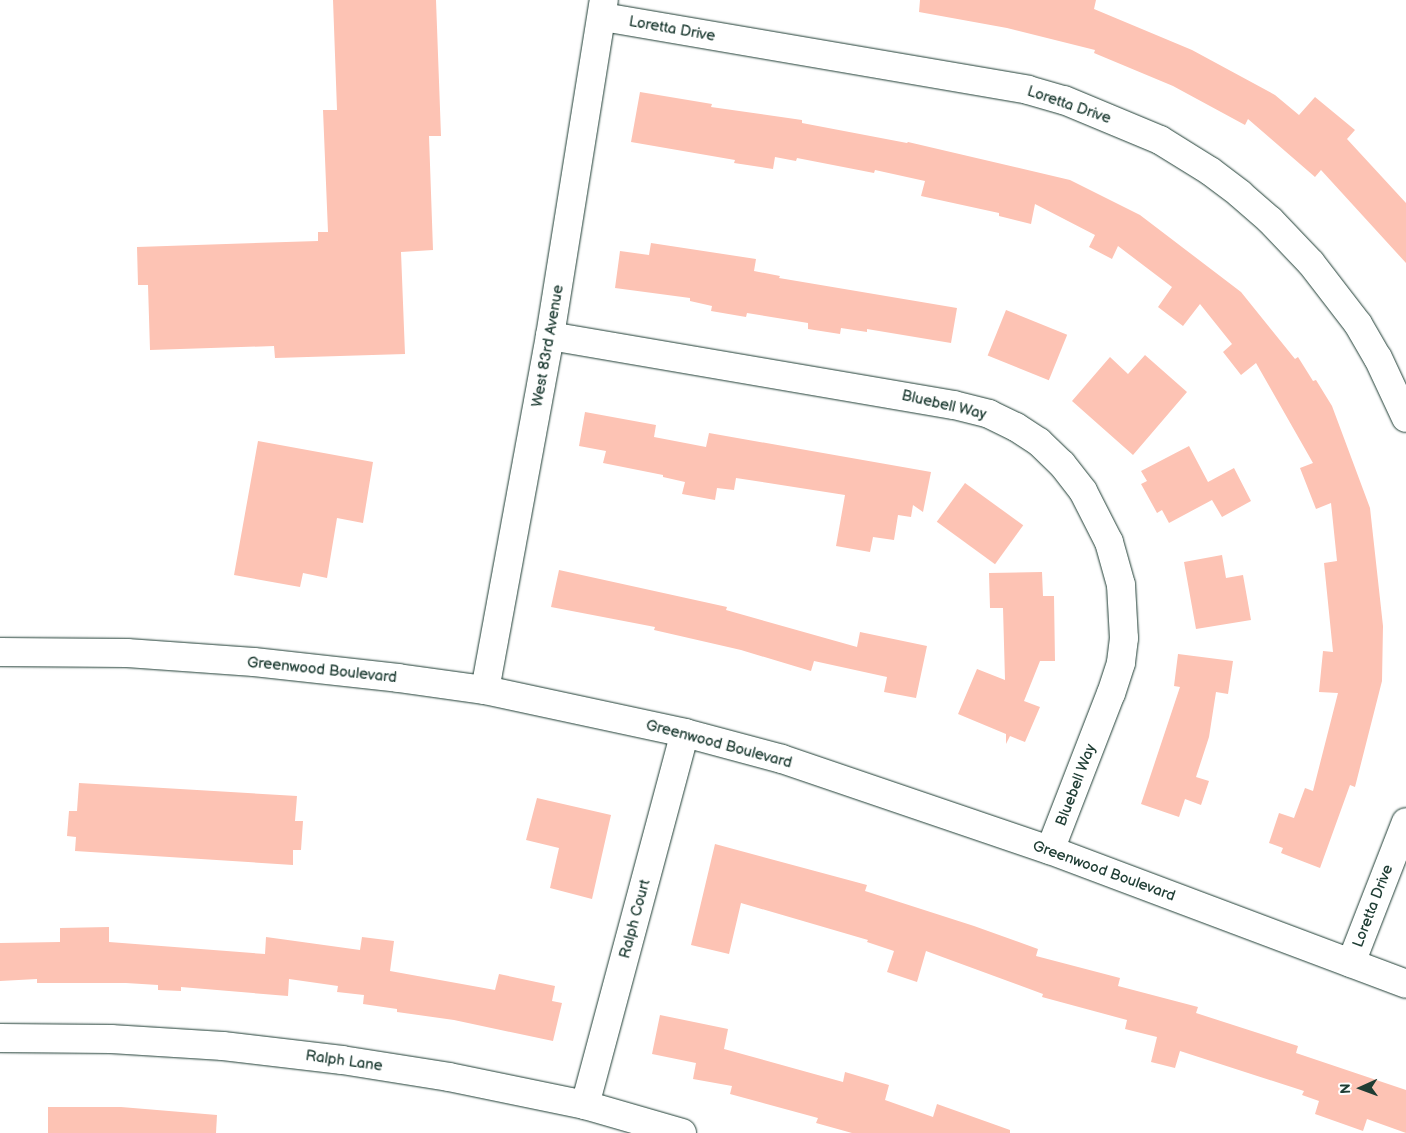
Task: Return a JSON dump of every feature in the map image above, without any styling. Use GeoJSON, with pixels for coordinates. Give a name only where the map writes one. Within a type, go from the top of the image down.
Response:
{"type":"FeatureCollection","features":[{"type":"Feature","properties":{"kind":"street","name":"West 83rd Avenue"},"geometry":{"type":"LineString","coordinates":[[485,690],[550,336],[603,8]]}},
{"type":"Feature","properties":{"kind":"street","name":"Loretta Drive"},"geometry":{"type":"LineString","coordinates":[[603,8],[1028,90],[1064,100],[1160,140],[1210,171],[1240,194],[1270,220],[1311,262],[1358,324],[1378,358],[1406,418]]}},
{"type":"Feature","properties":{"kind":"street","name":"Bluebell Way"},"geometry":{"type":"LineString","coordinates":[[550,336],[954,405],[989,414],[1016,427],[1039,442],[1062,464],[1083,491],[1109,542],[1121,584],[1124,638],[1121,663],[1111,693],[1050,850]]}},
{"type":"Feature","properties":{"kind":"street","name":"Greenwood Boulevard"},"geometry":{"type":"LineString","coordinates":[[0,652],[126,653],[254,662],[485,690],[685,732],[782,759],[1050,850],[1406,984]]}},
{"type":"Feature","properties":{"kind":"street","name":"Ralph Court"},"geometry":{"type":"LineString","coordinates":[[585,1105],[685,732]]}},
{"type":"Feature","properties":{"kind":"street","name":"Loretta Drive"},"geometry":{"type":"LineString","coordinates":[[1351,963],[1406,822]]}},
{"type":"Feature","properties":{"kind":"street","name":"Ralph Lane"},"geometry":{"type":"LineString","coordinates":[[0,1038],[111,1039],[214,1045],[342,1060],[449,1077],[585,1105],[682,1133]]}},
{"type":"Feature","properties":{"kind":"building"},"geometry":{"type":"Polygon","coordinates":[[[333,0],[436,0],[441,136],[429,136],[433,250],[401,252],[405,354],[275,358],[274,346],[150,350],[148,285],[138,285],[137,247],[318,241],[318,232],[328,232],[323,110],[337,110],[333,0]]]}},
{"type":"Feature","properties":{"kind":"building"},"geometry":{"type":"Polygon","coordinates":[[[920,0],[1096,0],[1094,9],[1192,50],[1275,95],[1299,115],[1315,97],[1355,130],[1347,139],[1406,203],[1406,263],[1321,170],[1315,177],[1248,119],[1245,125],[1173,86],[1094,53],[1095,50],[1007,28],[919,12],[920,0]]]}},
{"type":"Feature","properties":{"kind":"building"},"geometry":{"type":"Polygon","coordinates":[[[640,92],[712,104],[711,107],[802,120],[802,123],[908,142],[1070,180],[1140,215],[1241,292],[1295,359],[1298,357],[1313,381],[1316,380],[1332,406],[1370,508],[1383,626],[1382,681],[1355,787],[1350,785],[1320,868],[1281,853],[1283,848],[1269,843],[1279,813],[1294,818],[1305,788],[1313,791],[1338,693],[1319,692],[1323,651],[1333,652],[1324,563],[1337,561],[1331,503],[1316,509],[1300,468],[1313,463],[1256,363],[1241,375],[1223,352],[1232,344],[1200,304],[1183,326],[1158,307],[1172,287],[1118,246],[1112,259],[1089,247],[1095,235],[1035,204],[1031,224],[999,216],[999,213],[921,196],[925,181],[875,170],[874,173],[797,158],[796,161],[775,157],[773,169],[734,163],[735,160],[631,142],[640,92]]]}},
{"type":"Feature","properties":{"kind":"building"},"geometry":{"type":"Polygon","coordinates":[[[651,243],[756,259],[754,271],[780,276],[779,278],[957,308],[951,343],[867,329],[867,332],[841,328],[840,334],[808,329],[808,323],[747,313],[746,317],[711,311],[712,306],[690,301],[690,298],[615,288],[620,251],[649,255],[651,243]]]}},
{"type":"Feature","properties":{"kind":"building"},"geometry":{"type":"Polygon","coordinates":[[[1006,310],[1067,335],[1049,380],[988,355],[1006,310]]]}},
{"type":"Feature","properties":{"kind":"building"},"geometry":{"type":"Polygon","coordinates":[[[1145,355],[1187,392],[1133,455],[1072,401],[1110,357],[1128,374],[1145,355]]]}},
{"type":"Feature","properties":{"kind":"building"},"geometry":{"type":"Polygon","coordinates":[[[585,412],[656,425],[654,437],[706,447],[709,433],[931,472],[923,512],[913,505],[911,517],[898,515],[894,540],[873,537],[870,552],[836,546],[845,495],[736,478],[734,490],[717,488],[715,500],[682,494],[685,482],[663,477],[663,475],[603,463],[606,451],[579,446],[585,412]]]}},
{"type":"Feature","properties":{"kind":"building"},"geometry":{"type":"Polygon","coordinates":[[[258,441],[373,462],[363,523],[337,518],[327,578],[303,573],[300,587],[234,575],[258,441]]]}},
{"type":"Feature","properties":{"kind":"building"},"geometry":{"type":"Polygon","coordinates":[[[1189,446],[1208,482],[1234,468],[1251,501],[1222,517],[1212,500],[1169,523],[1162,510],[1157,513],[1141,484],[1147,481],[1141,471],[1189,446]]]}},
{"type":"Feature","properties":{"kind":"building"},"geometry":{"type":"Polygon","coordinates":[[[965,483],[1023,525],[995,564],[937,522],[965,483]]]}},
{"type":"Feature","properties":{"kind":"building"},"geometry":{"type":"Polygon","coordinates":[[[1222,555],[1226,578],[1243,575],[1251,620],[1196,629],[1184,562],[1222,555]]]}},
{"type":"Feature","properties":{"kind":"building"},"geometry":{"type":"Polygon","coordinates":[[[559,570],[727,607],[726,610],[857,647],[860,632],[927,646],[916,698],[884,692],[887,677],[814,661],[811,671],[741,650],[654,630],[655,627],[551,607],[559,570]]]}},
{"type":"Feature","properties":{"kind":"building"},"geometry":{"type":"Polygon","coordinates":[[[1042,572],[1043,596],[1054,596],[1055,661],[1040,661],[1024,701],[1040,707],[1025,742],[1010,736],[1006,744],[1006,734],[958,714],[977,669],[1005,680],[1003,608],[990,608],[989,573],[1042,572]]]}},
{"type":"Feature","properties":{"kind":"building"},"geometry":{"type":"Polygon","coordinates":[[[1178,654],[1233,661],[1228,694],[1216,692],[1209,737],[1196,777],[1209,781],[1201,805],[1185,799],[1179,817],[1141,804],[1180,687],[1174,686],[1178,654]]]}},
{"type":"Feature","properties":{"kind":"building"},"geometry":{"type":"Polygon","coordinates":[[[79,783],[297,796],[295,821],[303,821],[301,850],[293,850],[293,865],[75,851],[76,837],[67,836],[69,811],[77,811],[79,783]]]}},
{"type":"Feature","properties":{"kind":"building"},"geometry":{"type":"Polygon","coordinates":[[[537,798],[611,815],[592,899],[550,888],[559,848],[526,840],[537,798]]]}},
{"type":"Feature","properties":{"kind":"building"},"geometry":{"type":"Polygon","coordinates":[[[715,844],[867,885],[865,891],[1038,949],[1036,956],[1120,978],[1118,986],[1198,1007],[1196,1013],[1298,1046],[1296,1053],[1406,1090],[1406,1133],[1367,1119],[1363,1131],[1315,1114],[1319,1101],[1302,1095],[1304,1091],[1180,1051],[1175,1068],[1151,1062],[1157,1037],[1125,1029],[1127,1020],[1042,997],[1043,994],[926,951],[917,982],[887,972],[894,951],[867,942],[868,940],[741,903],[729,954],[691,945],[715,844]]]}},
{"type":"Feature","properties":{"kind":"building"},"geometry":{"type":"Polygon","coordinates":[[[109,927],[109,942],[265,954],[266,937],[360,950],[362,937],[394,941],[390,971],[495,990],[499,974],[555,986],[552,1001],[562,1003],[553,1041],[454,1020],[397,1012],[397,1009],[363,1004],[364,995],[337,992],[338,986],[289,979],[288,996],[181,987],[181,991],[158,990],[158,985],[126,983],[37,983],[37,979],[0,981],[0,943],[60,942],[60,928],[109,927]]]}},
{"type":"Feature","properties":{"kind":"building"},"geometry":{"type":"Polygon","coordinates":[[[660,1015],[728,1029],[724,1049],[843,1082],[845,1072],[889,1085],[885,1100],[933,1117],[937,1104],[1010,1130],[1010,1133],[852,1133],[816,1123],[818,1118],[730,1094],[732,1086],[693,1079],[696,1063],[652,1054],[660,1015]]]}},
{"type":"Feature","properties":{"kind":"building"},"geometry":{"type":"Polygon","coordinates":[[[48,1107],[121,1107],[217,1115],[216,1133],[48,1133],[48,1107]]]}}]}
